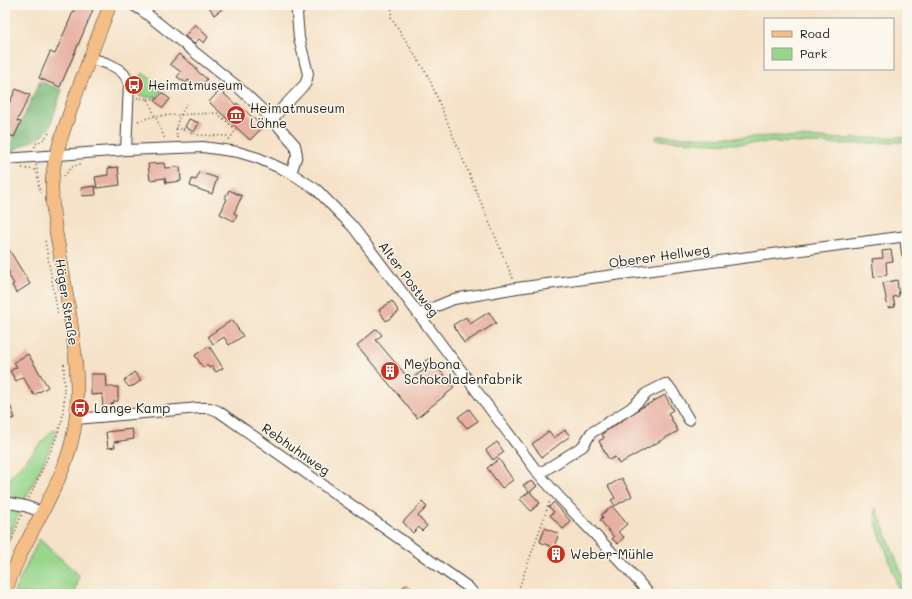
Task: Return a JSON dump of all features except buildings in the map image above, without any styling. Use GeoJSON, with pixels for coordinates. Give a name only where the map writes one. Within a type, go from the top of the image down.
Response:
{"type":"FeatureCollection","features":[{"type":"Feature","properties":{"kind":"main road","name":"Häger Straße"},"geometry":{"type":"LineString","coordinates":[[5,594],[25,543],[63,468],[71,443],[76,419],[77,396],[74,343],[55,228],[52,178],[62,134],[110,5]]}},
{"type":"Feature","properties":{"kind":"street"},"geometry":{"type":"LineString","coordinates":[[132,5],[147,8],[272,118],[295,145],[297,155],[291,173]]}},
{"type":"Feature","properties":{"kind":"street"},"geometry":{"type":"LineString","coordinates":[[272,118],[306,83],[308,74],[299,38],[297,13],[301,5]]}},
{"type":"Feature","properties":{"kind":"street"},"geometry":{"type":"LineString","coordinates":[[89,58],[108,63],[124,73],[127,77],[128,98],[126,150]]}},
{"type":"Feature","properties":{"kind":"street","name":"Alter Postweg"},"geometry":{"type":"LineString","coordinates":[[5,160],[126,150],[203,147],[238,152],[258,158],[291,173],[317,190],[354,226],[419,315],[553,492],[634,576],[649,594]]}},
{"type":"Feature","properties":{"kind":"street"},"geometry":{"type":"LineString","coordinates":[[906,236],[907,253]]}},
{"type":"Feature","properties":{"kind":"street","name":"Oberer Hellweg"},"geometry":{"type":"LineString","coordinates":[[419,315],[454,298],[517,288],[906,236]]}},
{"type":"Feature","properties":{"kind":"street"},"geometry":{"type":"LineString","coordinates":[[539,474],[583,446],[591,433],[631,408],[647,393],[665,384],[671,389],[689,420]]}},
{"type":"Feature","properties":{"kind":"street","name":"Rebhuhnweg"},"geometry":{"type":"LineString","coordinates":[[76,419],[199,408],[218,410],[468,587],[474,594]]}},
{"type":"Feature","properties":{"kind":"street"},"geometry":{"type":"LineString","coordinates":[[6,505],[25,506],[42,512]]}},
{"type":"Feature","properties":{"kind":"path"},"geometry":{"type":"LineString","coordinates":[[392,5],[391,17],[428,76],[517,288]]}},
{"type":"Feature","properties":{"kind":"path"},"geometry":{"type":"LineString","coordinates":[[128,98],[155,99],[158,96]]}},
{"type":"Feature","properties":{"kind":"path"},"geometry":{"type":"LineString","coordinates":[[148,99],[166,140],[172,148]]}},
{"type":"Feature","properties":{"kind":"path"},"geometry":{"type":"LineString","coordinates":[[172,148],[177,120],[187,104]]}},
{"type":"Feature","properties":{"kind":"path"},"geometry":{"type":"LineString","coordinates":[[127,123],[133,123],[155,116],[217,113],[236,130],[227,141],[226,150]]}},
{"type":"Feature","properties":{"kind":"path"},"geometry":{"type":"LineString","coordinates":[[176,128],[198,135],[226,136],[230,138]]}},
{"type":"Feature","properties":{"kind":"path"},"geometry":{"type":"LineString","coordinates":[[52,178],[63,178],[72,167],[86,162]]}},
{"type":"Feature","properties":{"kind":"path"},"geometry":{"type":"LineString","coordinates":[[36,170],[40,193]]}},
{"type":"Feature","properties":{"kind":"path"},"geometry":{"type":"LineString","coordinates":[[45,238],[58,318]]}},
{"type":"Feature","properties":{"kind":"path"},"geometry":{"type":"LineString","coordinates":[[5,557],[25,506],[53,446],[62,421],[64,401],[64,358]]}},
{"type":"Feature","properties":{"kind":"path"},"geometry":{"type":"LineString","coordinates":[[517,594],[553,492]]}},
{"type":"Feature","properties":{"kind":"green space"},"geometry":{"type":"Polygon","coordinates":[[[142,73],[164,87],[155,98],[139,96],[142,73]]]}},
{"type":"Feature","properties":{"kind":"green space"},"geometry":{"type":"Polygon","coordinates":[[[40,81],[62,90],[50,127],[43,136],[6,154],[40,81]]]}},
{"type":"Feature","properties":{"kind":"green space"},"geometry":{"type":"Polygon","coordinates":[[[657,136],[736,138],[774,136],[842,139],[903,137],[904,139],[902,142],[843,144],[775,142],[738,144],[657,140],[655,138],[657,136]]]}},
{"type":"Feature","properties":{"kind":"green space"},"geometry":{"type":"Polygon","coordinates":[[[57,429],[51,446],[20,510],[5,547],[5,483],[52,431],[57,429]]]}},
{"type":"Feature","properties":{"kind":"green space"},"geometry":{"type":"Polygon","coordinates":[[[876,508],[907,587],[907,594],[901,594],[877,527],[875,514],[876,508]]]}},
{"type":"Feature","properties":{"kind":"green space"},"geometry":{"type":"Polygon","coordinates":[[[39,539],[79,575],[75,594],[13,594],[39,539]]]}},
{"type":"Feature","properties":{"kind":"place","name":"Heimatmuseum"},"geometry":{"type":"Point","coordinates":[134,85]}},
{"type":"Feature","properties":{"kind":"place","name":"Heimatmuseum Löhne"},"geometry":{"type":"Point","coordinates":[236,115]}},
{"type":"Feature","properties":{"kind":"place","name":"Meybona Schokoladenfabrik"},"geometry":{"type":"Point","coordinates":[390,371]}},
{"type":"Feature","properties":{"kind":"place","name":"Lange Kamp"},"geometry":{"type":"Point","coordinates":[80,408]}},
{"type":"Feature","properties":{"kind":"place","name":"Weber-Mühle"},"geometry":{"type":"Point","coordinates":[556,554]}}]}
